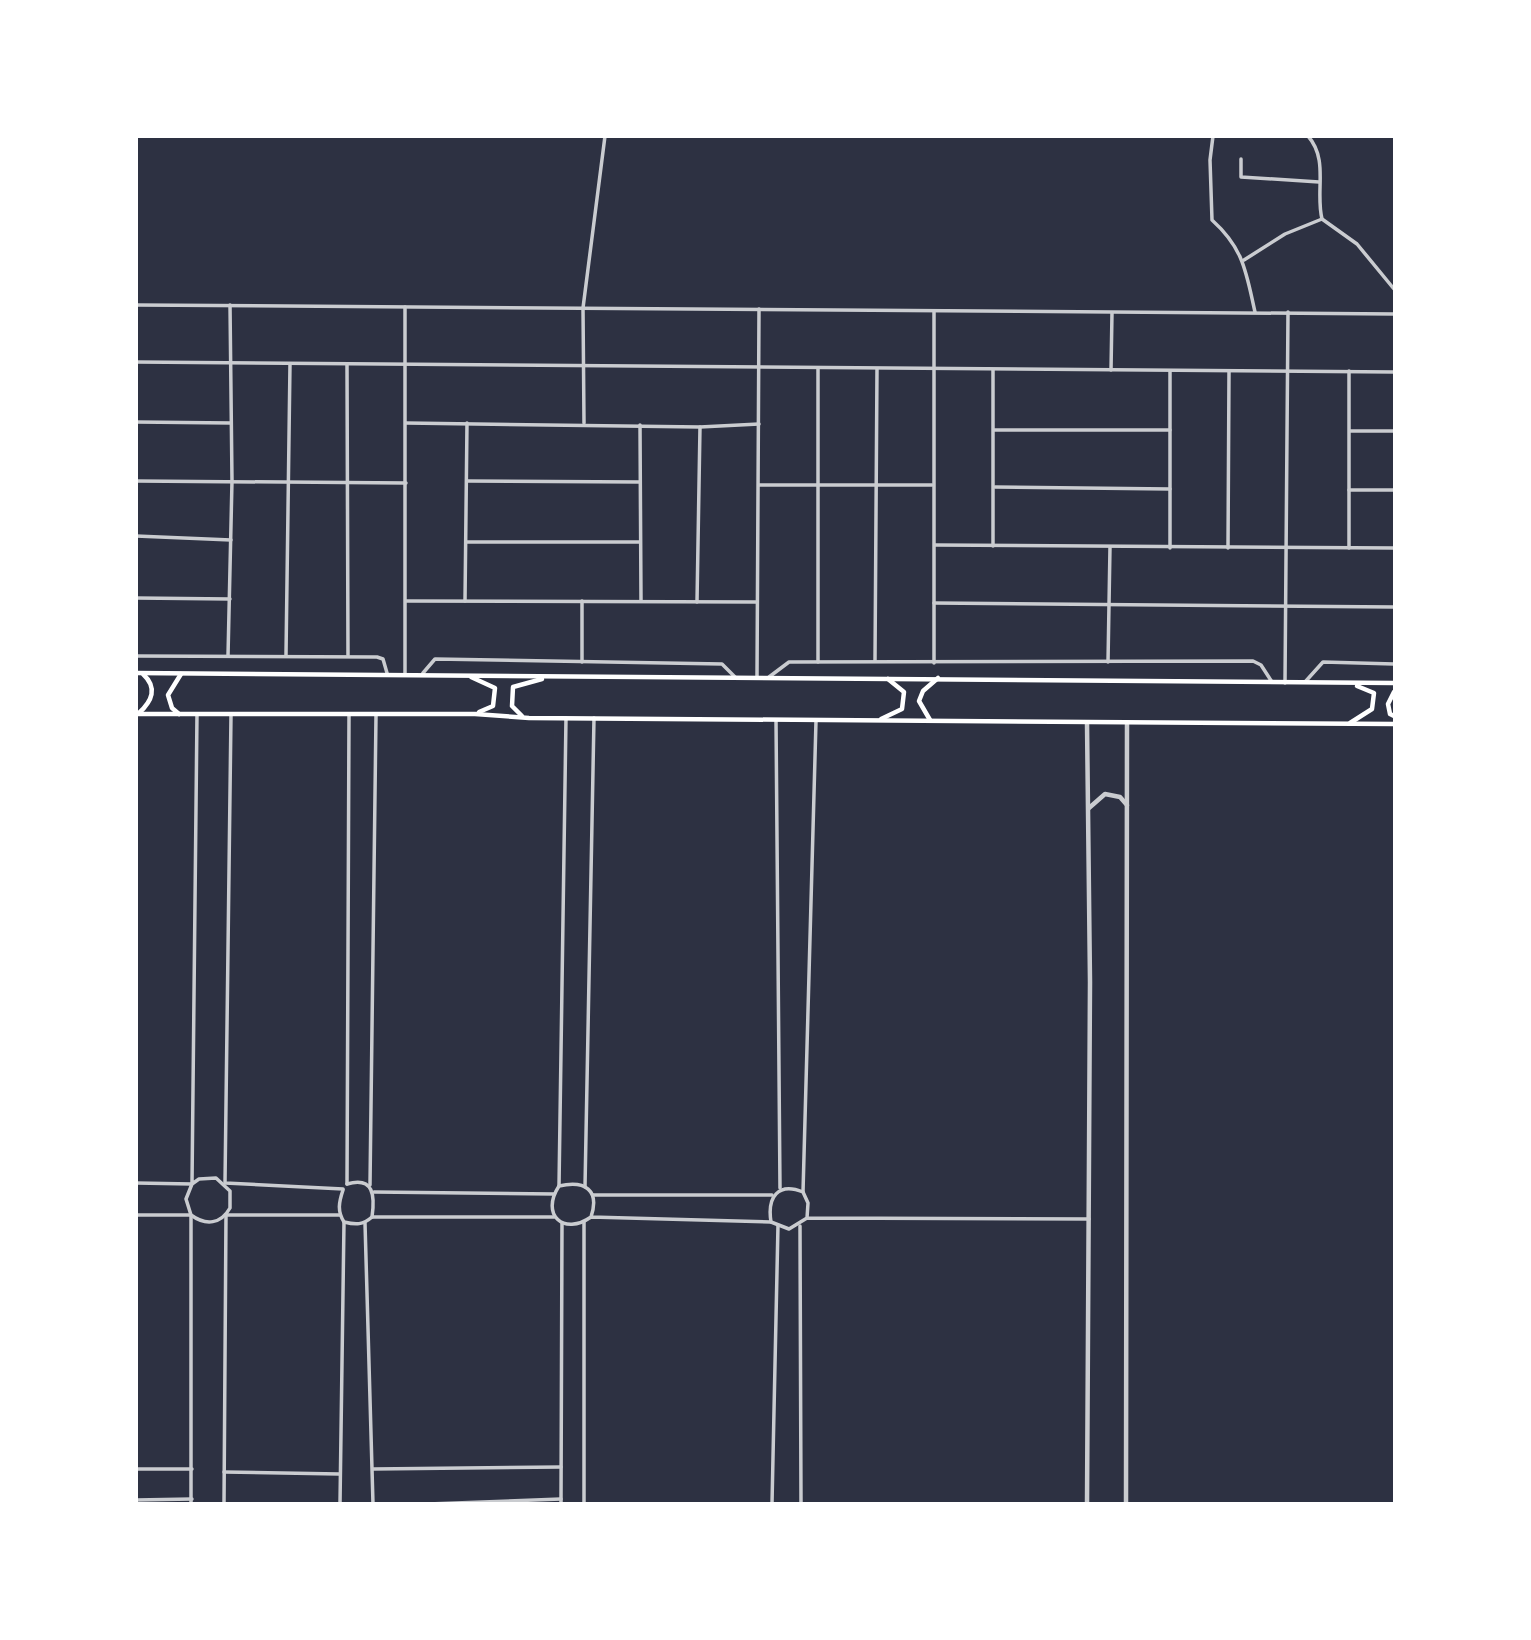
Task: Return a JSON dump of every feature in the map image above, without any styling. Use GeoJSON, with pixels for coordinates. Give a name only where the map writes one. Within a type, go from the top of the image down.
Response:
{"type":"FeatureCollection","features":[{"type":"Feature","properties":{"kind":"main road"},"geometry":{"type":"LineString","coordinates":[[139,673],[423,673],[560,677],[1395,683]]}},
{"type":"Feature","properties":{"kind":"main road"},"geometry":{"type":"LineString","coordinates":[[137,714],[152,698],[149,680],[139,673]]}},
{"type":"Feature","properties":{"kind":"main road"},"geometry":{"type":"LineString","coordinates":[[179,714],[172,708],[168,695],[181,674]]}},
{"type":"Feature","properties":{"kind":"main road"},"geometry":{"type":"LineString","coordinates":[[468,676],[489,683],[495,688],[493,706],[475,713]]}},
{"type":"Feature","properties":{"kind":"main road"},"geometry":{"type":"LineString","coordinates":[[529,718],[515,713],[510,699],[513,687],[526,682],[560,677]]}},
{"type":"Feature","properties":{"kind":"main road"},"geometry":{"type":"LineString","coordinates":[[930,720],[920,706],[920,696],[939,678]]}},
{"type":"Feature","properties":{"kind":"main road"},"geometry":{"type":"LineString","coordinates":[[877,720],[902,709],[905,700],[904,692],[888,679]]}},
{"type":"Feature","properties":{"kind":"main road"},"geometry":{"type":"LineString","coordinates":[[1349,723],[1372,709],[1374,701],[1374,693],[1350,684]]}},
{"type":"Feature","properties":{"kind":"main road"},"geometry":{"type":"LineString","coordinates":[[1395,692],[1388,704],[1390,714],[1395,716]]}},
{"type":"Feature","properties":{"kind":"main road"},"geometry":{"type":"LineString","coordinates":[[137,714],[376,716],[475,713],[529,718],[1395,724]]}},
{"type":"Feature","properties":{"kind":"street"},"geometry":{"type":"LineString","coordinates":[[584,423],[583,308],[605,136]]}},
{"type":"Feature","properties":{"kind":"street"},"geometry":{"type":"LineString","coordinates":[[1213,136],[1210,160],[1212,220],[1228,235],[1244,260],[1255,312]]}},
{"type":"Feature","properties":{"kind":"street"},"geometry":{"type":"LineString","coordinates":[[1308,136],[1318,148],[1320,156],[1319,205],[1322,219],[1357,244],[1395,289]]}},
{"type":"Feature","properties":{"kind":"street"},"geometry":{"type":"LineString","coordinates":[[1241,159],[1241,177],[1319,182]]}},
{"type":"Feature","properties":{"kind":"street"},"geometry":{"type":"LineString","coordinates":[[1244,260],[1285,234],[1322,219]]}},
{"type":"Feature","properties":{"kind":"street"},"geometry":{"type":"LineString","coordinates":[[136,305],[1395,314]]}},
{"type":"Feature","properties":{"kind":"street"},"geometry":{"type":"LineString","coordinates":[[228,656],[232,481],[230,305]]}},
{"type":"Feature","properties":{"kind":"street"},"geometry":{"type":"LineString","coordinates":[[405,307],[405,673]]}},
{"type":"Feature","properties":{"kind":"street"},"geometry":{"type":"LineString","coordinates":[[757,677],[760,309]]}},
{"type":"Feature","properties":{"kind":"street"},"geometry":{"type":"LineString","coordinates":[[934,311],[934,663]]}},
{"type":"Feature","properties":{"kind":"street"},"geometry":{"type":"LineString","coordinates":[[1285,683],[1288,312]]}},
{"type":"Feature","properties":{"kind":"street"},"geometry":{"type":"LineString","coordinates":[[1111,370],[1112,313]]}},
{"type":"Feature","properties":{"kind":"street"},"geometry":{"type":"LineString","coordinates":[[136,362],[1395,372]]}},
{"type":"Feature","properties":{"kind":"street"},"geometry":{"type":"LineString","coordinates":[[286,655],[290,364]]}},
{"type":"Feature","properties":{"kind":"street"},"geometry":{"type":"LineString","coordinates":[[347,365],[348,655]]}},
{"type":"Feature","properties":{"kind":"street"},"geometry":{"type":"LineString","coordinates":[[818,369],[818,662]]}},
{"type":"Feature","properties":{"kind":"street"},"geometry":{"type":"LineString","coordinates":[[875,661],[874,486],[877,369]]}},
{"type":"Feature","properties":{"kind":"street"},"geometry":{"type":"LineString","coordinates":[[993,370],[993,546]]}},
{"type":"Feature","properties":{"kind":"street"},"geometry":{"type":"LineString","coordinates":[[1170,370],[1171,548]]}},
{"type":"Feature","properties":{"kind":"street"},"geometry":{"type":"LineString","coordinates":[[1228,548],[1229,371]]}},
{"type":"Feature","properties":{"kind":"street"},"geometry":{"type":"LineString","coordinates":[[1349,371],[1349,548]]}},
{"type":"Feature","properties":{"kind":"street"},"geometry":{"type":"LineString","coordinates":[[136,422],[232,423]]}},
{"type":"Feature","properties":{"kind":"street"},"geometry":{"type":"LineString","coordinates":[[406,423],[584,423],[700,427],[759,424]]}},
{"type":"Feature","properties":{"kind":"street"},"geometry":{"type":"LineString","coordinates":[[465,601],[467,423]]}},
{"type":"Feature","properties":{"kind":"street"},"geometry":{"type":"LineString","coordinates":[[640,425],[640,601]]}},
{"type":"Feature","properties":{"kind":"street"},"geometry":{"type":"LineString","coordinates":[[697,602],[700,427]]}},
{"type":"Feature","properties":{"kind":"street"},"geometry":{"type":"LineString","coordinates":[[994,430],[1170,430]]}},
{"type":"Feature","properties":{"kind":"street"},"geometry":{"type":"LineString","coordinates":[[1349,431],[1395,431]]}},
{"type":"Feature","properties":{"kind":"street"},"geometry":{"type":"LineString","coordinates":[[136,481],[405,483]]}},
{"type":"Feature","properties":{"kind":"street"},"geometry":{"type":"LineString","coordinates":[[467,481],[640,482]]}},
{"type":"Feature","properties":{"kind":"street"},"geometry":{"type":"LineString","coordinates":[[758,485],[932,485]]}},
{"type":"Feature","properties":{"kind":"street"},"geometry":{"type":"LineString","coordinates":[[995,487],[1170,489]]}},
{"type":"Feature","properties":{"kind":"street"},"geometry":{"type":"LineString","coordinates":[[1349,490],[1395,490]]}},
{"type":"Feature","properties":{"kind":"street"},"geometry":{"type":"LineString","coordinates":[[136,536],[231,540]]}},
{"type":"Feature","properties":{"kind":"street"},"geometry":{"type":"LineString","coordinates":[[466,541],[640,542]]}},
{"type":"Feature","properties":{"kind":"street"},"geometry":{"type":"LineString","coordinates":[[934,545],[1395,548]]}},
{"type":"Feature","properties":{"kind":"street"},"geometry":{"type":"LineString","coordinates":[[1108,662],[1110,547]]}},
{"type":"Feature","properties":{"kind":"street"},"geometry":{"type":"LineString","coordinates":[[136,598],[230,599]]}},
{"type":"Feature","properties":{"kind":"street"},"geometry":{"type":"LineString","coordinates":[[406,601],[757,602]]}},
{"type":"Feature","properties":{"kind":"street"},"geometry":{"type":"LineString","coordinates":[[582,601],[582,662]]}},
{"type":"Feature","properties":{"kind":"street"},"geometry":{"type":"LineString","coordinates":[[934,603],[1395,607]]}},
{"type":"Feature","properties":{"kind":"street"},"geometry":{"type":"LineString","coordinates":[[136,656],[348,655],[380,658],[387,673]]}},
{"type":"Feature","properties":{"kind":"street"},"geometry":{"type":"LineString","coordinates":[[423,673],[435,659],[722,664],[735,677]]}},
{"type":"Feature","properties":{"kind":"street"},"geometry":{"type":"LineString","coordinates":[[769,677],[789,662],[1253,661],[1261,665],[1273,683]]}},
{"type":"Feature","properties":{"kind":"street"},"geometry":{"type":"LineString","coordinates":[[1304,684],[1323,662],[1395,664]]}},
{"type":"Feature","properties":{"kind":"street"},"geometry":{"type":"LineString","coordinates":[[136,1500],[192,1501],[191,1215],[186,1199],[192,1184],[197,714]]}},
{"type":"Feature","properties":{"kind":"street"},"geometry":{"type":"LineString","coordinates":[[224,1503],[226,1215],[232,1199],[225,1184],[231,715]]}},
{"type":"Feature","properties":{"kind":"street"},"geometry":{"type":"LineString","coordinates":[[347,1184],[349,716]]}},
{"type":"Feature","properties":{"kind":"street"},"geometry":{"type":"LineString","coordinates":[[372,1217],[374,1192],[370,1185],[376,716]]}},
{"type":"Feature","properties":{"kind":"street"},"geometry":{"type":"LineString","coordinates":[[554,1217],[551,1204],[559,1186],[566,718]]}},
{"type":"Feature","properties":{"kind":"street"},"geometry":{"type":"LineString","coordinates":[[585,1187],[594,718]]}},
{"type":"Feature","properties":{"kind":"street"},"geometry":{"type":"LineString","coordinates":[[776,720],[780,1188]]}},
{"type":"Feature","properties":{"kind":"street"},"geometry":{"type":"LineString","coordinates":[[591,1217],[771,1222],[789,1229],[800,1225],[807,1218],[808,1203],[803,1192],[816,721]]}},
{"type":"Feature","properties":{"kind":"street"},"geometry":{"type":"LineString","coordinates":[[1087,723],[1087,1503]]}},
{"type":"Feature","properties":{"kind":"street"},"geometry":{"type":"LineString","coordinates":[[1126,1503],[1127,723]]}},
{"type":"Feature","properties":{"kind":"street"},"geometry":{"type":"LineString","coordinates":[[1088,809],[1105,794],[1120,797],[1127,805]]}},
{"type":"Feature","properties":{"kind":"street"},"geometry":{"type":"LineString","coordinates":[[136,1183],[192,1184],[208,1177],[225,1184],[343,1189]]}},
{"type":"Feature","properties":{"kind":"street"},"geometry":{"type":"LineString","coordinates":[[340,1503],[344,1222],[339,1203],[347,1184],[358,1181],[370,1185]]}},
{"type":"Feature","properties":{"kind":"street"},"geometry":{"type":"LineString","coordinates":[[344,1222],[365,1223],[372,1217],[554,1217],[562,1223],[584,1222],[591,1217],[595,1206],[593,1195],[585,1187],[572,1183],[559,1186]]}},
{"type":"Feature","properties":{"kind":"street"},"geometry":{"type":"LineString","coordinates":[[771,1222],[769,1209],[772,1195],[780,1188],[792,1187],[803,1192]]}},
{"type":"Feature","properties":{"kind":"street"},"geometry":{"type":"LineString","coordinates":[[374,1192],[554,1194]]}},
{"type":"Feature","properties":{"kind":"street"},"geometry":{"type":"LineString","coordinates":[[593,1195],[772,1195]]}},
{"type":"Feature","properties":{"kind":"street"},"geometry":{"type":"LineString","coordinates":[[136,1215],[191,1215],[208,1223],[226,1215],[340,1215]]}},
{"type":"Feature","properties":{"kind":"street"},"geometry":{"type":"LineString","coordinates":[[807,1218],[1089,1219]]}},
{"type":"Feature","properties":{"kind":"street"},"geometry":{"type":"LineString","coordinates":[[584,1222],[584,1503]]}},
{"type":"Feature","properties":{"kind":"street"},"geometry":{"type":"LineString","coordinates":[[365,1223],[373,1503]]}},
{"type":"Feature","properties":{"kind":"street"},"geometry":{"type":"LineString","coordinates":[[429,1503],[561,1501],[562,1223]]}},
{"type":"Feature","properties":{"kind":"street"},"geometry":{"type":"LineString","coordinates":[[800,1225],[801,1503]]}},
{"type":"Feature","properties":{"kind":"street"},"geometry":{"type":"LineString","coordinates":[[772,1503],[778,1226]]}},
{"type":"Feature","properties":{"kind":"street"},"geometry":{"type":"LineString","coordinates":[[373,1469],[561,1468]]}},
{"type":"Feature","properties":{"kind":"street"},"geometry":{"type":"LineString","coordinates":[[136,1469],[192,1469]]}},
{"type":"Feature","properties":{"kind":"street"},"geometry":{"type":"LineString","coordinates":[[224,1472],[340,1474]]}}]}
